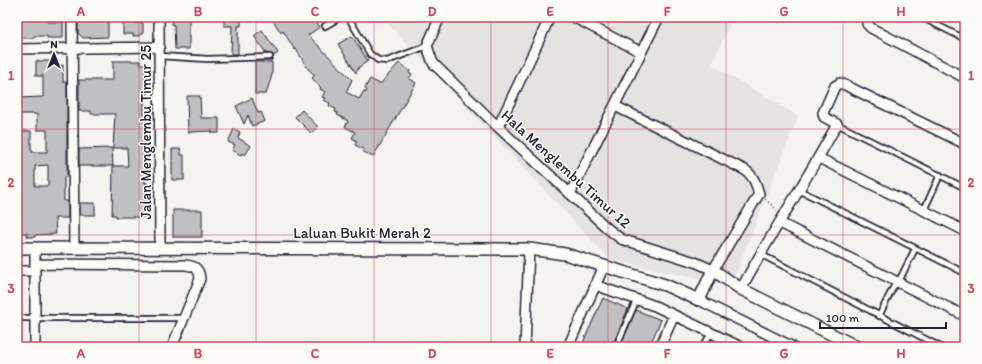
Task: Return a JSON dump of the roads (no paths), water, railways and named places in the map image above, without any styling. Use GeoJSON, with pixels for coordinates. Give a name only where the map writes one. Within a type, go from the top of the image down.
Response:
{"type":"FeatureCollection","features":[{"type":"Feature","properties":{"kind":"street"},"geometry":{"type":"LineString","coordinates":[[72,17],[74,248]]}},
{"type":"Feature","properties":{"kind":"street","name":"Jalan Menglembu Timur 25"},"geometry":{"type":"LineString","coordinates":[[159,17],[160,248]]}},
{"type":"Feature","properties":{"kind":"street"},"geometry":{"type":"LineString","coordinates":[[427,46],[440,17]]}},
{"type":"Feature","properties":{"kind":"street"},"geometry":{"type":"LineString","coordinates":[[498,127],[550,17]]}},
{"type":"Feature","properties":{"kind":"street"},"geometry":{"type":"LineString","coordinates":[[573,17],[641,52]]}},
{"type":"Feature","properties":{"kind":"street"},"geometry":{"type":"LineString","coordinates":[[570,194],[659,17]]}},
{"type":"Feature","properties":{"kind":"street"},"geometry":{"type":"LineString","coordinates":[[867,17],[867,24],[871,28],[965,78]]}},
{"type":"Feature","properties":{"kind":"street","name":"Hala Menglembu Timur 12"},"geometry":{"type":"LineString","coordinates":[[427,46],[433,63],[498,127],[606,228],[621,239],[696,262],[713,270]]}},
{"type":"Feature","properties":{"kind":"street"},"geometry":{"type":"LineString","coordinates":[[17,49],[72,48],[160,52]]}},
{"type":"Feature","properties":{"kind":"street"},"geometry":{"type":"LineString","coordinates":[[741,289],[760,254],[819,158],[837,124],[824,117],[823,113],[836,86],[840,83],[965,144]]}},
{"type":"Feature","properties":{"kind":"street"},"geometry":{"type":"LineString","coordinates":[[615,106],[751,174],[756,182],[759,194],[713,270],[699,300],[793,347]]}},
{"type":"Feature","properties":{"kind":"street"},"geometry":{"type":"LineString","coordinates":[[819,158],[965,231]]}},
{"type":"Feature","properties":{"kind":"street"},"geometry":{"type":"LineString","coordinates":[[782,219],[897,282],[965,316]]}},
{"type":"Feature","properties":{"kind":"street","name":"Laluan Bukit Merah 2"},"geometry":{"type":"LineString","coordinates":[[17,248],[529,249],[565,254],[665,285],[699,300]]}},
{"type":"Feature","properties":{"kind":"street"},"geometry":{"type":"LineString","coordinates":[[35,248],[35,347]]}},
{"type":"Feature","properties":{"kind":"street"},"geometry":{"type":"LineString","coordinates":[[525,347],[529,249]]}},
{"type":"Feature","properties":{"kind":"street"},"geometry":{"type":"LineString","coordinates":[[17,271],[35,268],[191,265],[199,272],[200,279],[172,347]]}},
{"type":"Feature","properties":{"kind":"street"},"geometry":{"type":"LineString","coordinates":[[568,347],[604,266]]}},
{"type":"Feature","properties":{"kind":"street"},"geometry":{"type":"LineString","coordinates":[[713,270],[741,289],[857,347]]}},
{"type":"Feature","properties":{"kind":"street"},"geometry":{"type":"LineString","coordinates":[[595,285],[655,306],[741,347]]}},
{"type":"Feature","properties":{"kind":"street"},"geometry":{"type":"LineString","coordinates":[[660,347],[674,315]]}},
{"type":"Feature","properties":{"kind":"lane"},"geometry":{"type":"LineString","coordinates":[[325,26],[341,17]]}},
{"type":"Feature","properties":{"kind":"lane"},"geometry":{"type":"LineString","coordinates":[[346,17],[350,20],[370,54],[378,60],[388,62],[427,46]]}},
{"type":"Feature","properties":{"kind":"lane"},"geometry":{"type":"LineString","coordinates":[[921,17],[965,39]]}},
{"type":"Feature","properties":{"kind":"lane"},"geometry":{"type":"LineString","coordinates":[[160,52],[208,59],[270,57]]}},
{"type":"Feature","properties":{"kind":"lane"},"geometry":{"type":"LineString","coordinates":[[837,124],[965,188]]}},
{"type":"Feature","properties":{"kind":"lane"},"geometry":{"type":"LineString","coordinates":[[924,210],[940,175]]}},
{"type":"Feature","properties":{"kind":"lane"},"geometry":{"type":"LineString","coordinates":[[799,190],[965,273]]}},
{"type":"Feature","properties":{"kind":"lane"},"geometry":{"type":"LineString","coordinates":[[879,316],[915,248]]}},
{"type":"Feature","properties":{"kind":"lane"},"geometry":{"type":"LineString","coordinates":[[760,254],[941,347]]}},
{"type":"Feature","properties":{"kind":"lane"},"geometry":{"type":"LineString","coordinates":[[616,347],[637,299]]}},
{"type":"Feature","properties":{"kind":"lane"},"geometry":{"type":"LineString","coordinates":[[17,318],[184,318]]}},
{"type":"Feature","properties":{"kind":"lane"},"geometry":{"type":"LineString","coordinates":[[703,347],[711,333]]}}]}
